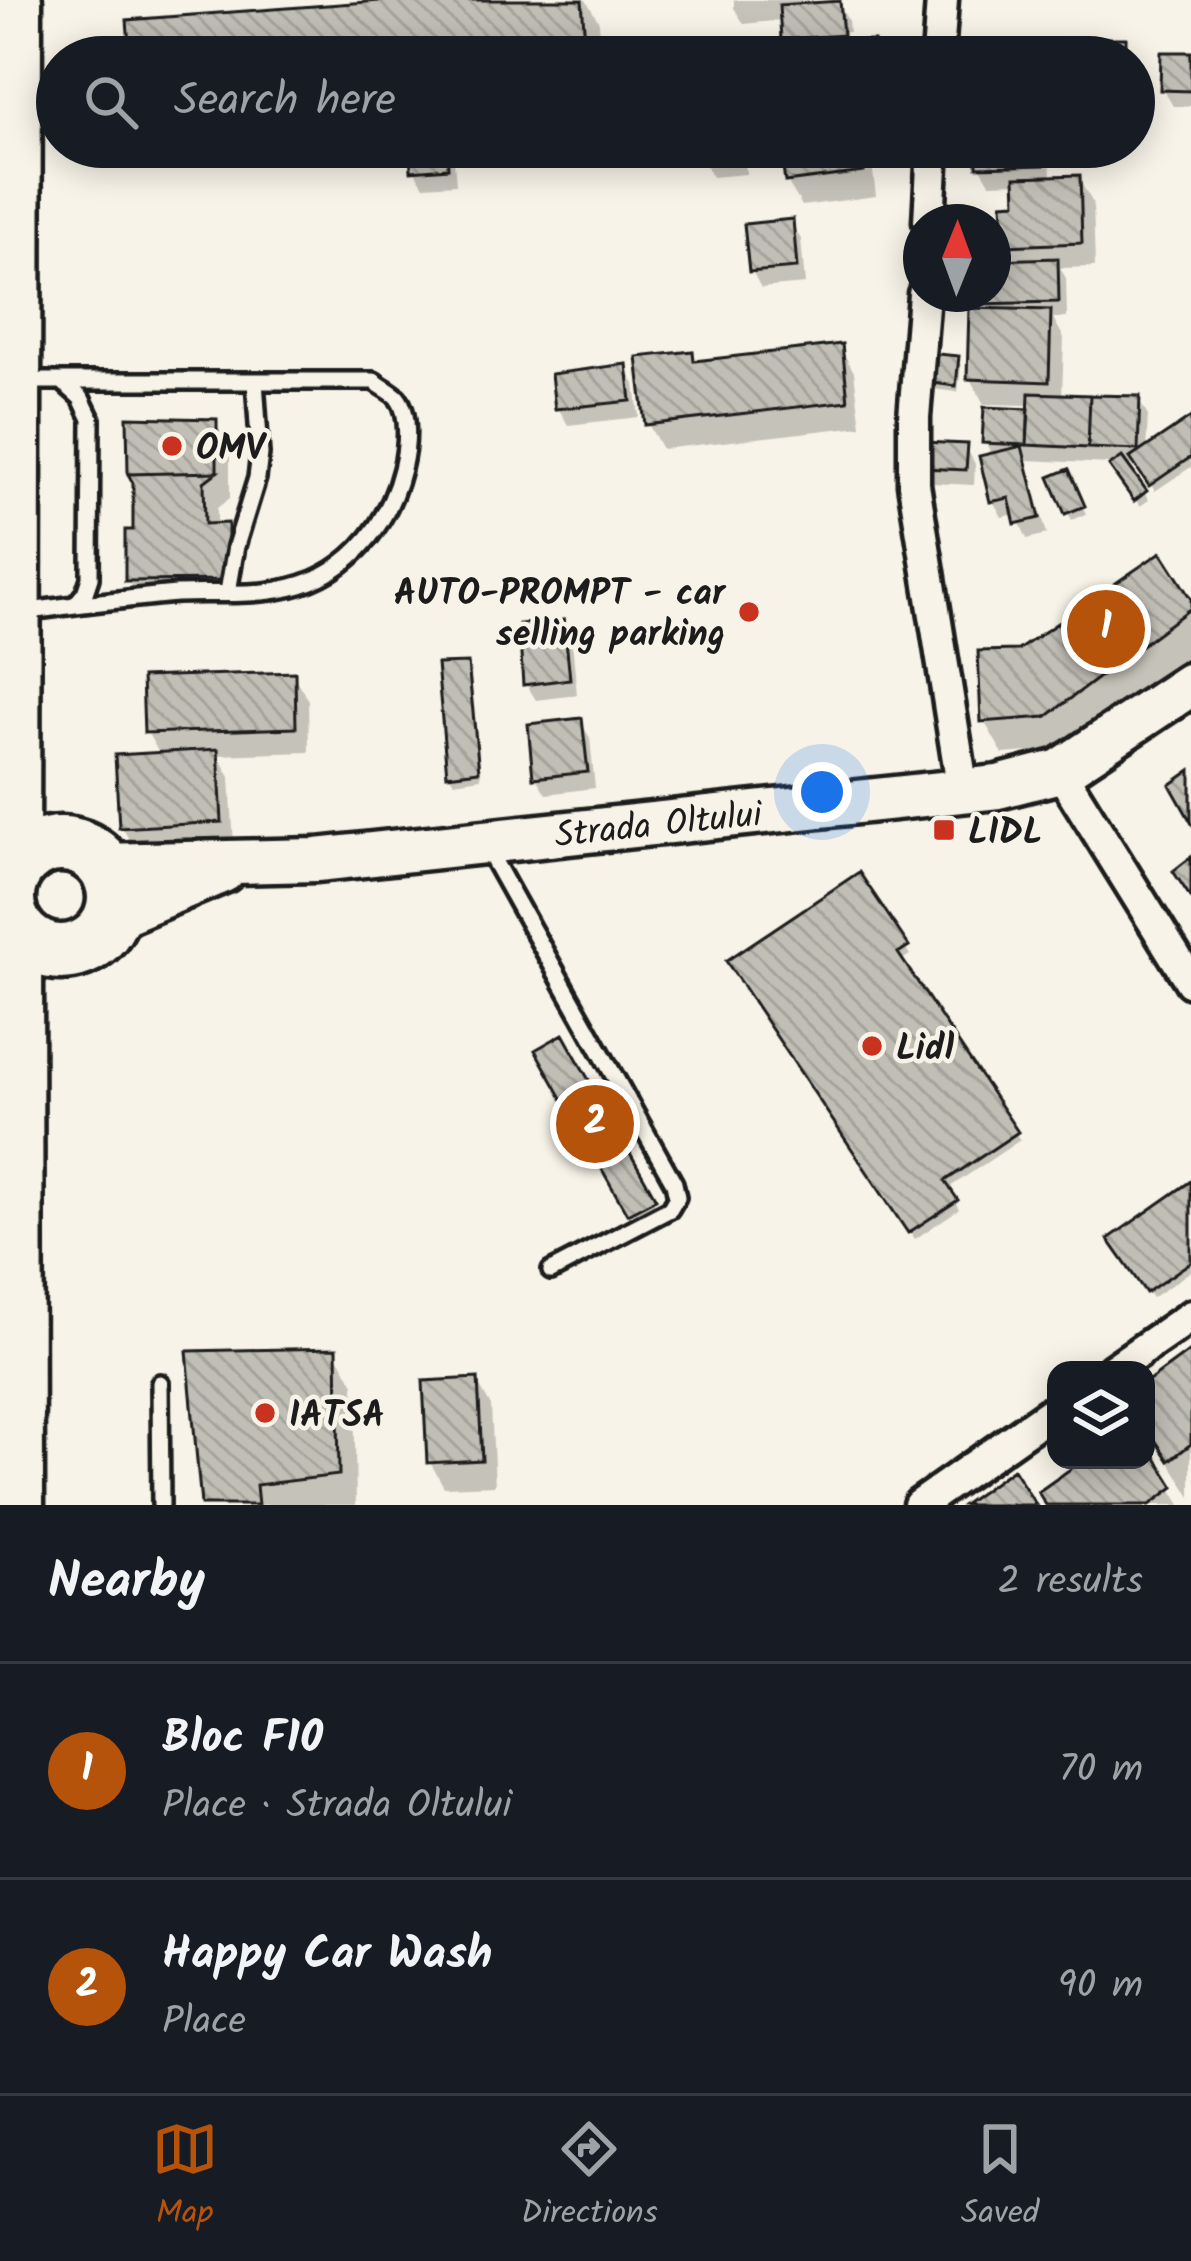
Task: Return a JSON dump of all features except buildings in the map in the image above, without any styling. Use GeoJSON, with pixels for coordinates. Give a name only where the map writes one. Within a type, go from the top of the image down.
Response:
{"type":"FeatureCollection","features":[{"type":"Feature","properties":{"kind":"highway"},"geometry":{"type":"LineString","coordinates":[[14,0],[38,381],[14,614],[9,892],[15,1029],[16,1505]]}},
{"type":"Feature","properties":{"kind":"highway"},"geometry":{"type":"LineString","coordinates":[[14,756],[114,891],[96,933],[15,1029]]}},
{"type":"Feature","properties":{"kind":"highway"},"geometry":{"type":"LineString","coordinates":[[87,855],[60,844],[37,850],[26,857],[9,892],[23,936],[44,949],[56,952],[96,933]]}},
{"type":"Feature","properties":{"kind":"street"},"geometry":{"type":"LineString","coordinates":[[939,36],[942,0]]}},
{"type":"Feature","properties":{"kind":"street"},"geometry":{"type":"LineString","coordinates":[[930,204],[932,168]]}},
{"type":"Feature","properties":{"kind":"street"},"geometry":{"type":"LineString","coordinates":[[923,312],[914,484],[963,790]]}},
{"type":"Feature","properties":{"kind":"street","name":"Strada Oltului"},"geometry":{"type":"LineString","coordinates":[[87,855],[240,864],[317,860],[998,787],[1060,771],[1191,684]]}},
{"type":"Feature","properties":{"kind":"street"},"geometry":{"type":"LineString","coordinates":[[1060,771],[1191,982]]}},
{"type":"Feature","properties":{"kind":"street","name":"Strada Oltului"},"geometry":{"type":"LineString","coordinates":[[96,933],[240,864]]}},
{"type":"Feature","properties":{"kind":"street"},"geometry":{"type":"LineString","coordinates":[[1126,1361],[1191,1316]]}},
{"type":"Feature","properties":{"kind":"street"},"geometry":{"type":"LineString","coordinates":[[919,1505],[1047,1415]]}},
{"type":"Feature","properties":{"kind":"lane"},"geometry":{"type":"LineString","coordinates":[[14,614],[176,594],[278,591],[321,579],[377,530],[395,496],[404,462],[407,425],[399,399],[374,381],[38,381]]}},
{"type":"Feature","properties":{"kind":"lane"},"geometry":{"type":"LineString","coordinates":[[38,381],[81,398],[91,419],[90,578],[86,593],[75,605]]}},
{"type":"Feature","properties":{"kind":"lane"},"geometry":{"type":"LineString","coordinates":[[228,592],[260,454],[255,381]]}},
{"type":"Feature","properties":{"kind":"lane"},"geometry":{"type":"LineString","coordinates":[[484,842],[674,1183],[677,1197],[670,1209],[550,1271]]}},
{"type":"Feature","properties":{"kind":"lane"},"geometry":{"type":"LineString","coordinates":[[160,1383],[161,1505]]}},
{"type":"Feature","properties":{"kind":"place","name":"OMV"},"geometry":{"type":"Point","coordinates":[172,446]}},
{"type":"Feature","properties":{"kind":"place","name":"AUTO-PROMPT - car selling parking"},"geometry":{"type":"Point","coordinates":[749,612]}},
{"type":"Feature","properties":{"kind":"place","name":"Bloc F10"},"geometry":{"type":"Point","coordinates":[1106,629]}},
{"type":"Feature","properties":{"kind":"place","name":"LIDL"},"geometry":{"type":"Point","coordinates":[944,830]}},
{"type":"Feature","properties":{"kind":"place","name":"Lidl"},"geometry":{"type":"Point","coordinates":[872,1046]}},
{"type":"Feature","properties":{"kind":"place","name":"Happy Car Wash"},"geometry":{"type":"Point","coordinates":[595,1124]}},
{"type":"Feature","properties":{"kind":"place","name":"IATSA"},"geometry":{"type":"Point","coordinates":[265,1413]}}]}
